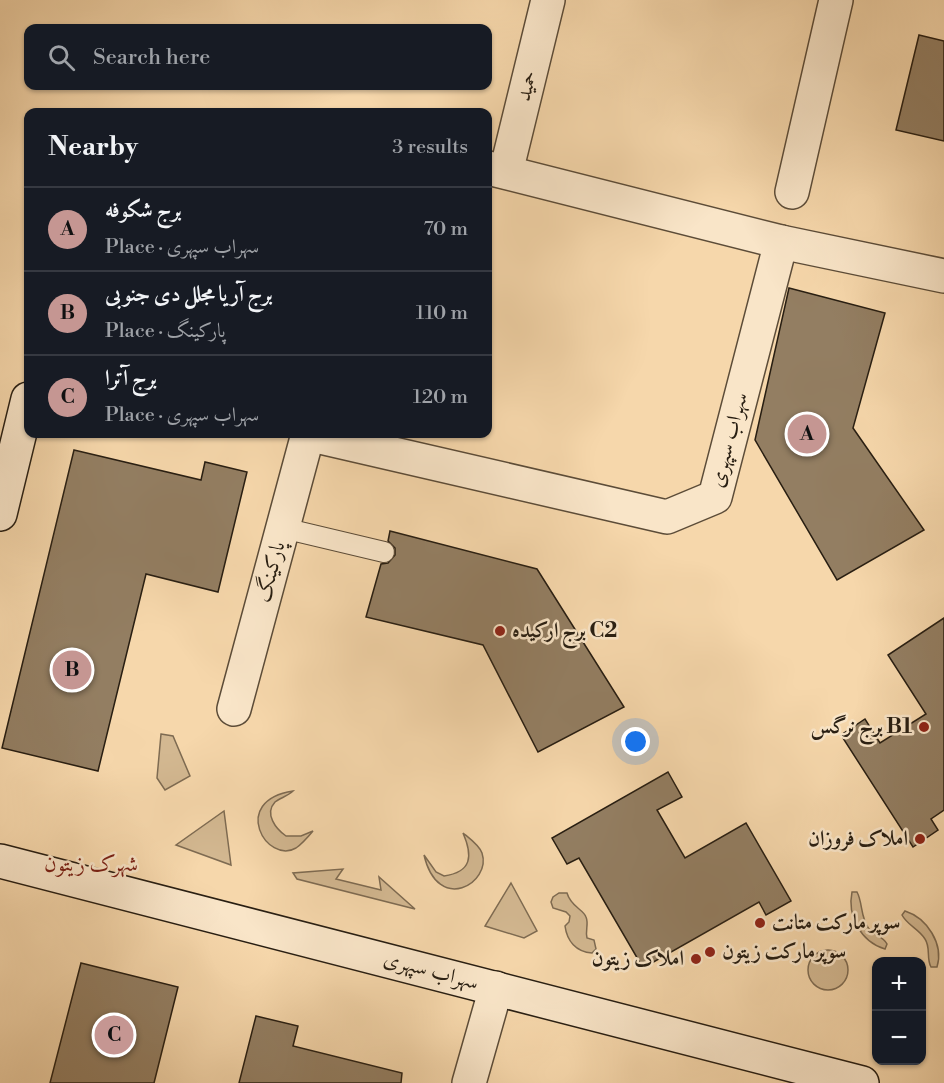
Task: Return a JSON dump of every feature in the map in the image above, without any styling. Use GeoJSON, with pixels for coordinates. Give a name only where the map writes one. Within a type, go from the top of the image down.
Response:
{"type":"FeatureCollection","features":[{"type":"Feature","properties":{"kind":"street","name":"حمید"},"geometry":{"type":"LineString","coordinates":[[497,170],[548,0]]}},
{"type":"Feature","properties":{"kind":"street"},"geometry":{"type":"LineString","coordinates":[[792,192],[836,0]]}},
{"type":"Feature","properties":{"kind":"street"},"geometry":{"type":"LineString","coordinates":[[497,170],[781,242],[944,276]]}},
{"type":"Feature","properties":{"kind":"street","name":"سهراب سپهری"},"geometry":{"type":"LineString","coordinates":[[325,438],[667,517],[715,497],[781,242]]}},
{"type":"Feature","properties":{"kind":"street"},"geometry":{"type":"LineString","coordinates":[[0,514],[24,415]]}},
{"type":"Feature","properties":{"kind":"street","name":"پارکینگ"},"geometry":{"type":"LineString","coordinates":[[234,709],[307,438]]}},
{"type":"Feature","properties":{"kind":"street","name":"سهراب سپهری"},"geometry":{"type":"LineString","coordinates":[[0,861],[862,1083]]}},
{"type":"Feature","properties":{"kind":"street"},"geometry":{"type":"LineString","coordinates":[[469,1083],[496,988]]}},
{"type":"Feature","properties":{"kind":"lane"},"geometry":{"type":"LineString","coordinates":[[283,528],[384,552]]}},
{"type":"Feature","properties":{"kind":"shaded area"},"geometry":{"type":"Polygon","coordinates":[[[161,734],[173,736],[190,776],[165,790],[157,778],[161,734]]]}},
{"type":"Feature","properties":{"kind":"shaded area"},"geometry":{"type":"Polygon","coordinates":[[[293,791],[275,802],[271,811],[273,821],[286,836],[301,836],[313,831],[296,848],[285,851],[274,848],[265,840],[258,818],[262,807],[274,797],[293,791]]]}},
{"type":"Feature","properties":{"kind":"shaded area"},"geometry":{"type":"Polygon","coordinates":[[[224,811],[231,865],[176,845],[224,811]]]}},
{"type":"Feature","properties":{"kind":"shaded area"},"geometry":{"type":"Polygon","coordinates":[[[463,833],[481,850],[483,864],[472,883],[462,888],[451,889],[440,884],[431,873],[424,855],[436,872],[444,876],[460,871],[468,862],[469,856],[463,833]]]}},
{"type":"Feature","properties":{"kind":"shaded area"},"geometry":{"type":"Polygon","coordinates":[[[343,869],[336,879],[381,890],[379,877],[415,909],[297,879],[293,873],[343,869]]]}},
{"type":"Feature","properties":{"kind":"shaded area"},"geometry":{"type":"Polygon","coordinates":[[[511,883],[537,931],[524,938],[485,926],[511,883]]]}},
{"type":"Feature","properties":{"kind":"shaded area"},"geometry":{"type":"Polygon","coordinates":[[[852,892],[857,892],[866,924],[871,931],[885,941],[887,944],[885,949],[869,941],[858,927],[852,910],[852,892]]]}},
{"type":"Feature","properties":{"kind":"shaded area"},"geometry":{"type":"Polygon","coordinates":[[[559,893],[567,893],[571,902],[586,917],[587,938],[594,940],[596,949],[592,953],[577,948],[570,941],[565,926],[570,916],[566,912],[553,908],[551,902],[553,897],[559,893]]]}},
{"type":"Feature","properties":{"kind":"shaded area"},"geometry":{"type":"Polygon","coordinates":[[[905,911],[920,919],[932,933],[938,950],[937,967],[931,967],[927,942],[904,918],[902,915],[905,911]]]}},
{"type":"Feature","properties":{"kind":"shaded area"},"geometry":{"type":"Polygon","coordinates":[[[828,950],[842,956],[848,970],[842,984],[828,990],[814,984],[808,970],[814,956],[828,950]]]}},
{"type":"Feature","properties":{"kind":"building"},"geometry":{"type":"Polygon","coordinates":[[[919,35],[944,41],[944,141],[896,130],[919,35]]]}},
{"type":"Feature","properties":{"kind":"building"},"geometry":{"type":"Polygon","coordinates":[[[789,288],[885,313],[853,428],[924,530],[837,580],[755,440],[789,288]]]}},
{"type":"Feature","properties":{"kind":"building"},"geometry":{"type":"Polygon","coordinates":[[[74,450],[201,480],[205,462],[247,472],[218,592],[146,574],[98,771],[2,748],[74,450]]]}},
{"type":"Feature","properties":{"kind":"building","name":"برج ارکیده C2"},"geometry":{"type":"Polygon","coordinates":[[[390,531],[537,569],[624,707],[538,752],[483,645],[366,617],[381,564],[388,563],[395,555],[395,548],[388,541],[390,531]]]}},
{"type":"Feature","properties":{"kind":"building","name":"برج نرگس B1"},"geometry":{"type":"Polygon","coordinates":[[[944,618],[944,810],[931,819],[938,830],[913,847],[841,735],[865,719],[880,743],[926,714],[888,655],[944,618]]]}},
{"type":"Feature","properties":{"kind":"building"},"geometry":{"type":"Polygon","coordinates":[[[668,772],[682,797],[657,810],[685,858],[746,823],[791,901],[766,915],[759,902],[643,968],[579,858],[567,864],[552,838],[668,772]]]}},
{"type":"Feature","properties":{"kind":"building"},"geometry":{"type":"Polygon","coordinates":[[[81,963],[178,987],[154,1083],[50,1083],[81,963]]]}},
{"type":"Feature","properties":{"kind":"building"},"geometry":{"type":"Polygon","coordinates":[[[256,1016],[298,1026],[293,1046],[402,1073],[401,1083],[239,1083],[256,1016]]]}},
{"type":"Feature","properties":{"kind":"place","name":"برج شکوفه"},"geometry":{"type":"Point","coordinates":[807,434]}},
{"type":"Feature","properties":{"kind":"place","name":"برج ارکیده C2"},"geometry":{"type":"Point","coordinates":[500,631]}},
{"type":"Feature","properties":{"kind":"place","name":"برج آریا مجلل دی جنوبی"},"geometry":{"type":"Point","coordinates":[72,670]}},
{"type":"Feature","properties":{"kind":"place","name":"برج نرگس B1"},"geometry":{"type":"Point","coordinates":[924,727]}},
{"type":"Feature","properties":{"kind":"place","name":"املاک فروزان"},"geometry":{"type":"Point","coordinates":[920,839]}},
{"type":"Feature","properties":{"kind":"place","name":"سوپر مارکت متانت"},"geometry":{"type":"Point","coordinates":[760,923]}},
{"type":"Feature","properties":{"kind":"place","name":"سوپرمارکت زیتون"},"geometry":{"type":"Point","coordinates":[710,952]}},
{"type":"Feature","properties":{"kind":"place","name":"املاک زیتون"},"geometry":{"type":"Point","coordinates":[696,959]}},
{"type":"Feature","properties":{"kind":"place","name":"برج آترا"},"geometry":{"type":"Point","coordinates":[114,1035]}},
{"type":"Feature","properties":{"kind":"district","name":"شهرک زیتون"},"geometry":{"type":"Point","coordinates":[91,864]}}]}
